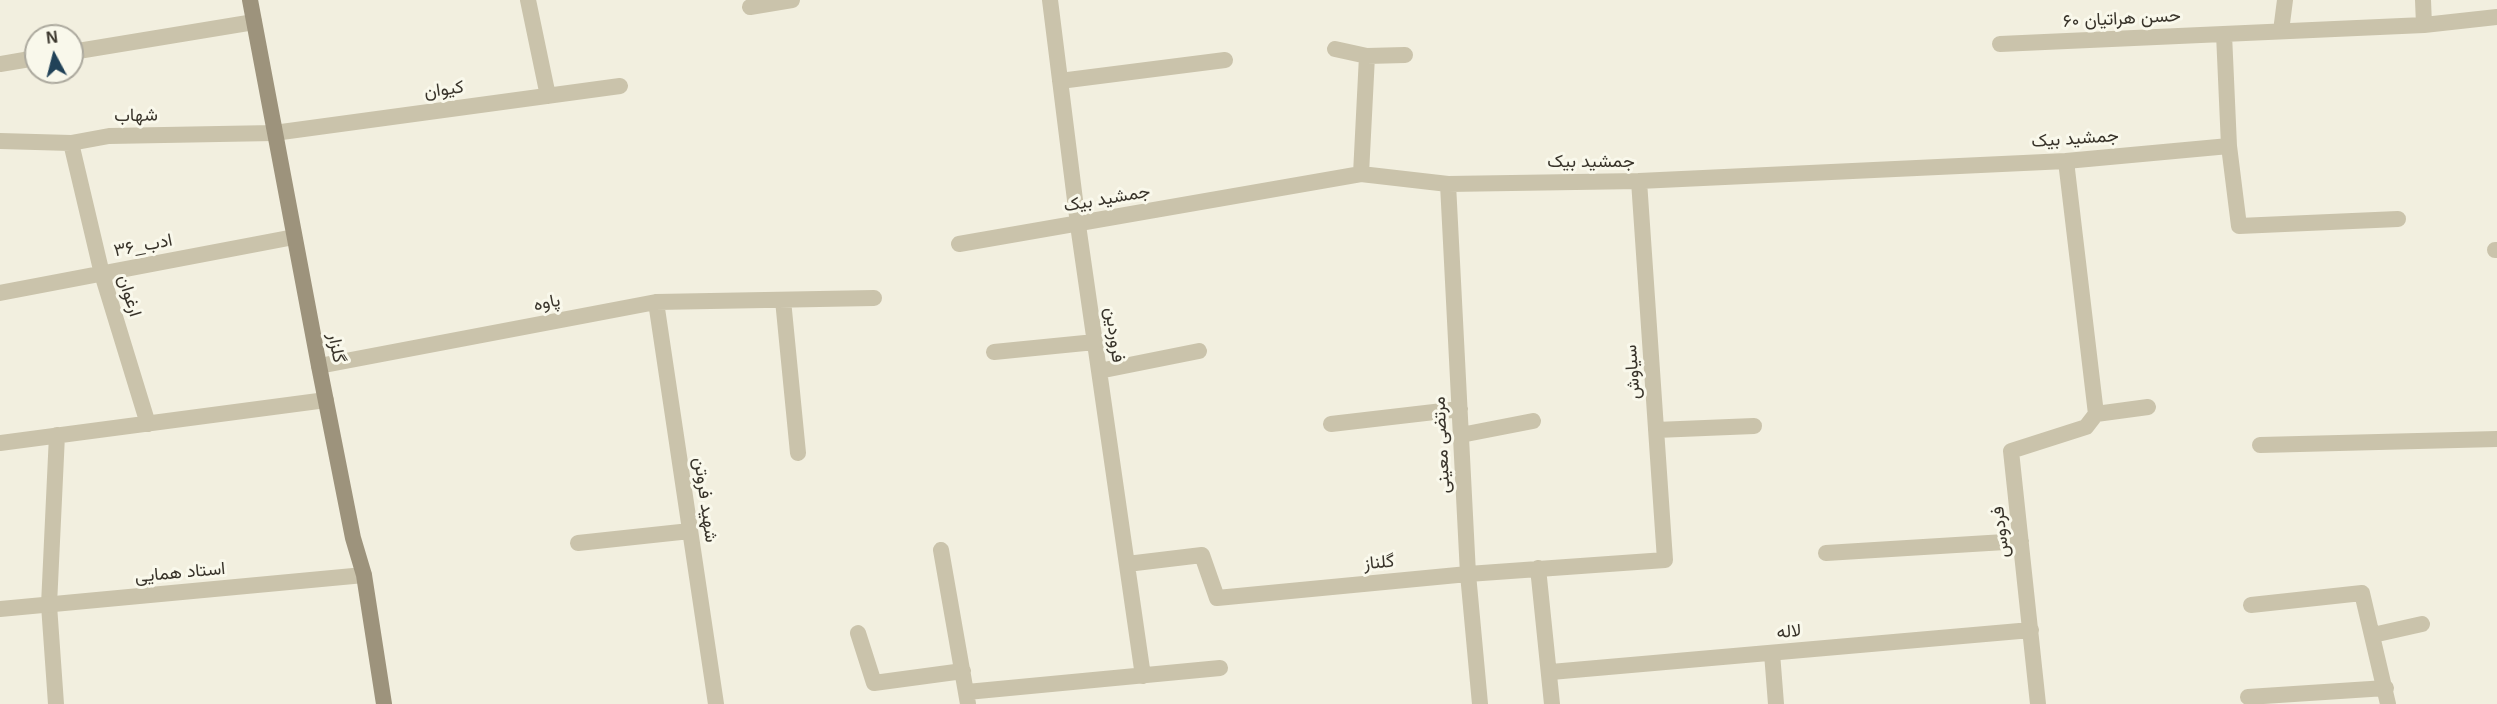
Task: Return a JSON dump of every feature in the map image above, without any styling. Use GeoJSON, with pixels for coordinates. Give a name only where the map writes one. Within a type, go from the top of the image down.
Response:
{"type":"FeatureCollection","features":[{"type":"Feature","properties":{"kind":"main road","name":"گلزار"},"geometry":{"type":"LineString","coordinates":[[250,0],[353,538],[364,575],[384,704]]}},
{"type":"Feature","properties":{"kind":"street"},"geometry":{"type":"LineString","coordinates":[[528,0],[548,96]]}},
{"type":"Feature","properties":{"kind":"street"},"geometry":{"type":"LineString","coordinates":[[750,7],[792,0]]}},
{"type":"Feature","properties":{"kind":"street","name":"فروردین"},"geometry":{"type":"LineString","coordinates":[[1050,0],[1078,224],[1143,676]]}},
{"type":"Feature","properties":{"kind":"street"},"geometry":{"type":"LineString","coordinates":[[2282,31],[2285,0]]}},
{"type":"Feature","properties":{"kind":"street"},"geometry":{"type":"LineString","coordinates":[[2423,0],[2424,25]]}},
{"type":"Feature","properties":{"kind":"street","name":"حسن هراتیان ۶۰"},"geometry":{"type":"LineString","coordinates":[[2000,44],[2424,25],[2497,17]]}},
{"type":"Feature","properties":{"kind":"street"},"geometry":{"type":"LineString","coordinates":[[84,50],[254,22]]}},
{"type":"Feature","properties":{"kind":"street"},"geometry":{"type":"LineString","coordinates":[[2224,34],[2229,146],[2239,226],[2398,219]]}},
{"type":"Feature","properties":{"kind":"street"},"geometry":{"type":"LineString","coordinates":[[1335,49],[1367,56],[1405,55]]}},
{"type":"Feature","properties":{"kind":"street"},"geometry":{"type":"LineString","coordinates":[[1361,174],[1367,56]]}},
{"type":"Feature","properties":{"kind":"street"},"geometry":{"type":"LineString","coordinates":[[0,64],[24,60]]}},
{"type":"Feature","properties":{"kind":"street"},"geometry":{"type":"LineString","coordinates":[[1060,81],[1225,60]]}},
{"type":"Feature","properties":{"kind":"street","name":"کیوان"},"geometry":{"type":"LineString","coordinates":[[274,133],[620,86]]}},
{"type":"Feature","properties":{"kind":"street","name":"شهاب"},"geometry":{"type":"LineString","coordinates":[[0,141],[71,143],[110,136],[274,133]]}},
{"type":"Feature","properties":{"kind":"street","name":"ارغوان"},"geometry":{"type":"LineString","coordinates":[[71,143],[102,274],[148,424]]}},
{"type":"Feature","properties":{"kind":"street","name":"جمشید بیک"},"geometry":{"type":"LineString","coordinates":[[959,244],[1361,174],[1448,184],[1639,181],[2066,161],[2229,146]]}},
{"type":"Feature","properties":{"kind":"street"},"geometry":{"type":"LineString","coordinates":[[2066,161],[2096,414],[2148,407]]}},
{"type":"Feature","properties":{"kind":"street","name":"سیاوش"},"geometry":{"type":"LineString","coordinates":[[1639,181],[1665,560]]}},
{"type":"Feature","properties":{"kind":"street","name":"مرتضی معینی"},"geometry":{"type":"LineString","coordinates":[[1448,184],[1468,574],[1480,704]]}},
{"type":"Feature","properties":{"kind":"street","name":"۳۶_ادب"},"geometry":{"type":"LineString","coordinates":[[0,293],[294,237]]}},
{"type":"Feature","properties":{"kind":"street","name":"پاوه"},"geometry":{"type":"LineString","coordinates":[[319,366],[656,302],[874,298]]}},
{"type":"Feature","properties":{"kind":"street"},"geometry":{"type":"LineString","coordinates":[[783,300],[798,453]]}},
{"type":"Feature","properties":{"kind":"street","name":"شهید فروتن"},"geometry":{"type":"LineString","coordinates":[[656,302],[716,704]]}},
{"type":"Feature","properties":{"kind":"street"},"geometry":{"type":"LineString","coordinates":[[994,352],[1095,342]]}},
{"type":"Feature","properties":{"kind":"street"},"geometry":{"type":"LineString","coordinates":[[1099,371],[1199,351]]}},
{"type":"Feature","properties":{"kind":"street"},"geometry":{"type":"LineString","coordinates":[[0,442],[326,400]]}},
{"type":"Feature","properties":{"kind":"street"},"geometry":{"type":"LineString","coordinates":[[1331,424],[1460,409]]}},
{"type":"Feature","properties":{"kind":"street","name":"فردوس"},"geometry":{"type":"LineString","coordinates":[[2038,704],[2011,451],[2086,428],[2096,414]]}},
{"type":"Feature","properties":{"kind":"street"},"geometry":{"type":"LineString","coordinates":[[1461,435],[1533,421]]}},
{"type":"Feature","properties":{"kind":"street"},"geometry":{"type":"LineString","coordinates":[[1656,430],[1754,426]]}},
{"type":"Feature","properties":{"kind":"street"},"geometry":{"type":"LineString","coordinates":[[56,704],[49,604],[57,435]]}},
{"type":"Feature","properties":{"kind":"street"},"geometry":{"type":"LineString","coordinates":[[2260,445],[2497,439]]}},
{"type":"Feature","properties":{"kind":"street"},"geometry":{"type":"LineString","coordinates":[[578,543],[690,531]]}},
{"type":"Feature","properties":{"kind":"street"},"geometry":{"type":"LineString","coordinates":[[1826,553],[2021,541]]}},
{"type":"Feature","properties":{"kind":"street"},"geometry":{"type":"LineString","coordinates":[[941,550],[967,698],[1220,668]]}},
{"type":"Feature","properties":{"kind":"street","name":"گلناز"},"geometry":{"type":"LineString","coordinates":[[1127,564],[1202,555],[1217,598],[1538,568],[1665,560]]}},
{"type":"Feature","properties":{"kind":"street"},"geometry":{"type":"LineString","coordinates":[[1538,568],[1551,672],[1552,704]]}},
{"type":"Feature","properties":{"kind":"street","name":"استاد همایی"},"geometry":{"type":"LineString","coordinates":[[0,609],[364,575]]}},
{"type":"Feature","properties":{"kind":"street"},"geometry":{"type":"LineString","coordinates":[[2248,697],[2387,696],[2362,593],[2251,605]]}},
{"type":"Feature","properties":{"kind":"street"},"geometry":{"type":"LineString","coordinates":[[2373,635],[2422,624]]}},
{"type":"Feature","properties":{"kind":"street","name":"لاله"},"geometry":{"type":"LineString","coordinates":[[1551,672],[2031,630]]}},
{"type":"Feature","properties":{"kind":"street"},"geometry":{"type":"LineString","coordinates":[[858,633],[874,683],[963,671]]}},
{"type":"Feature","properties":{"kind":"street"},"geometry":{"type":"LineString","coordinates":[[1772,653],[1776,704]]}}]}
